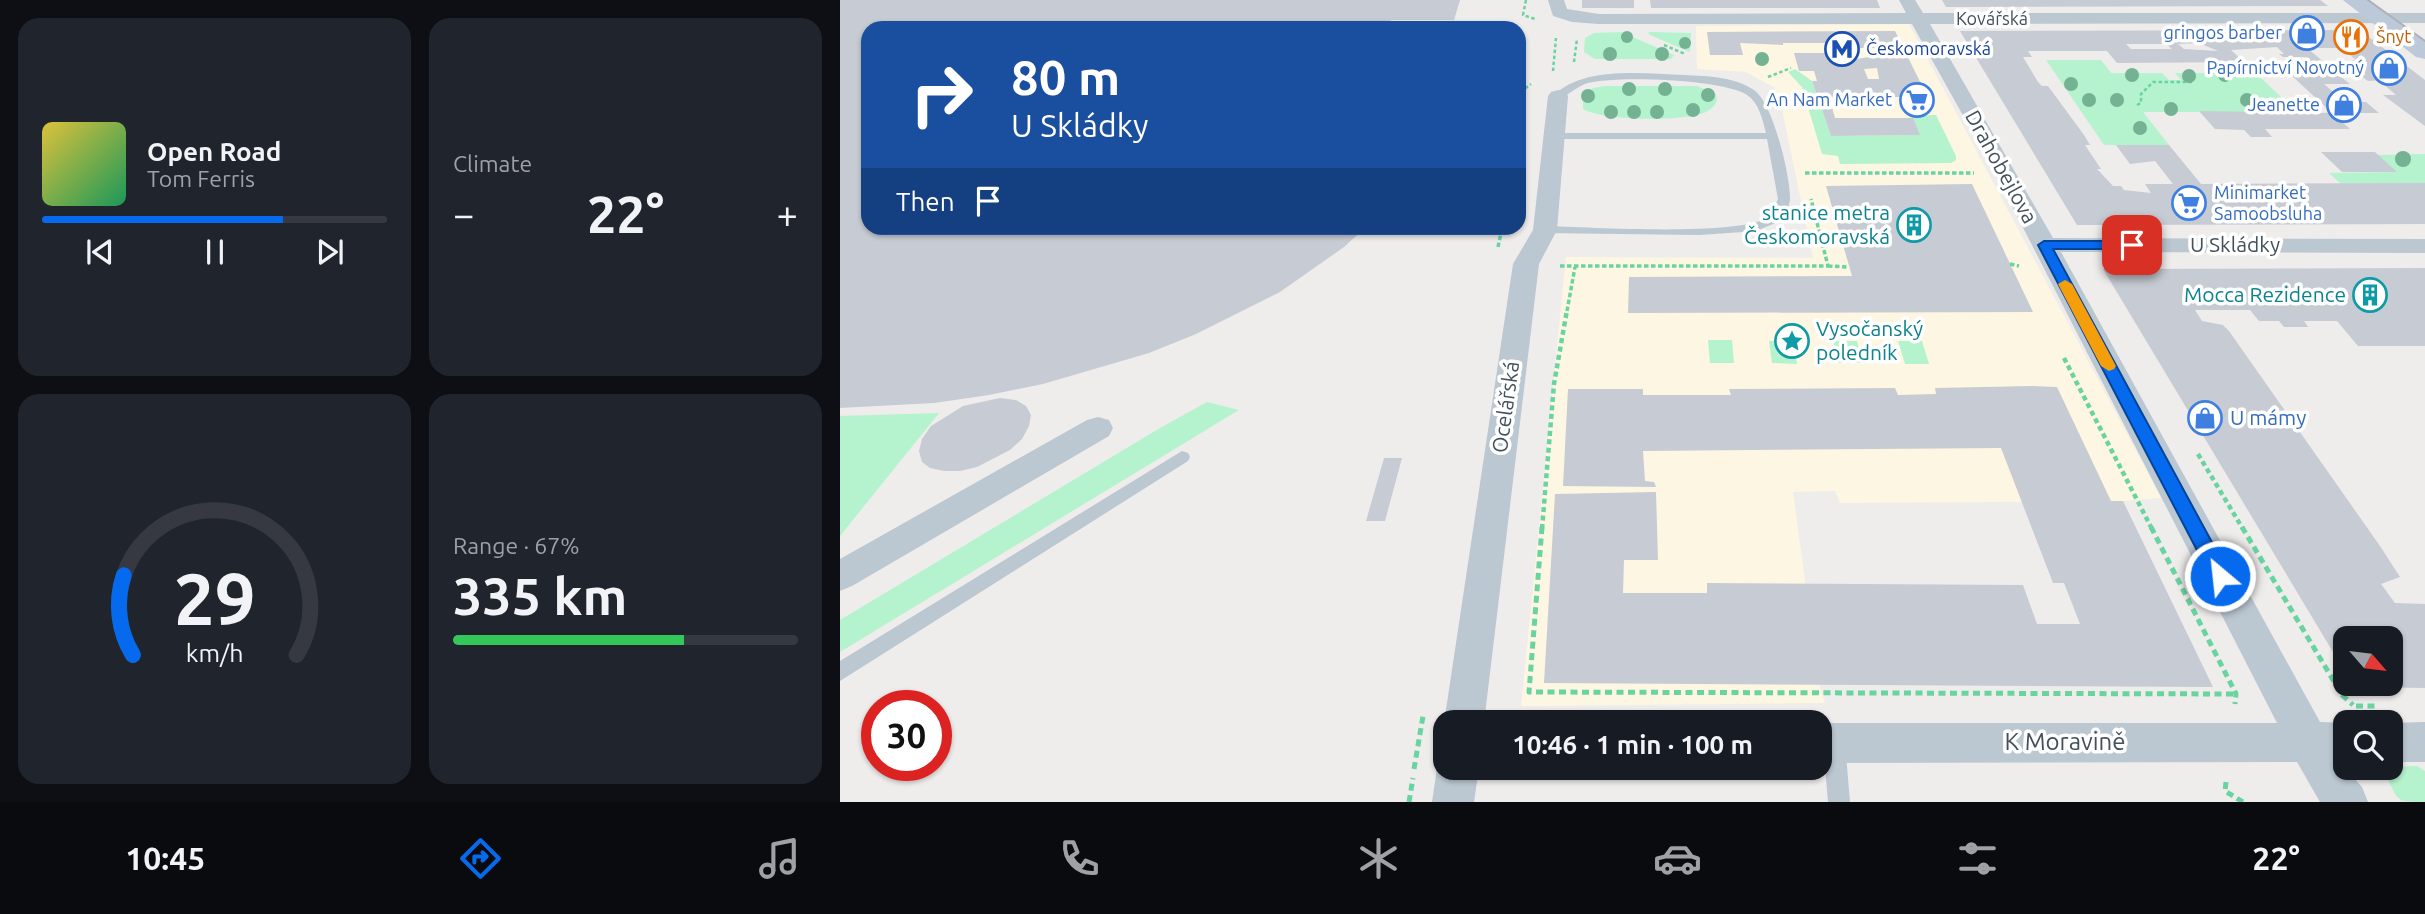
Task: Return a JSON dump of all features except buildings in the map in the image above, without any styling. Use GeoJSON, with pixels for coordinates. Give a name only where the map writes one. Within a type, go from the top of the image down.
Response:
{"type":"FeatureCollection","features":[{"type":"Feature","properties":{"kind":"main road"},"geometry":{"type":"LineString","coordinates":[[2354,0],[2425,52]]}},
{"type":"Feature","properties":{"kind":"main road"},"geometry":{"type":"LineString","coordinates":[[2395,0],[2424,19]]}},
{"type":"Feature","properties":{"kind":"street","name":"Kovářská"},"geometry":{"type":"LineString","coordinates":[[1558,6],[1572,17],[1599,19],[1912,9],[2424,19]]}},
{"type":"Feature","properties":{"kind":"street","name":"Drahobejlova"},"geometry":{"type":"LineString","coordinates":[[1912,9],[2044,245],[2337,710]]}},
{"type":"Feature","properties":{"kind":"street","name":"Ocelářská"},"geometry":{"type":"LineString","coordinates":[[1466,710],[1526,264],[1545,230],[1555,136],[1556,85]]}},
{"type":"Feature","properties":{"kind":"street","name":"U Skládky"},"geometry":{"type":"LineString","coordinates":[[2044,245],[2425,246]]}},
{"type":"Feature","properties":{"kind":"street"},"geometry":{"type":"LineString","coordinates":[[840,576],[1098,428]]}},
{"type":"Feature","properties":{"kind":"street","name":"K Moravině"},"geometry":{"type":"LineString","coordinates":[[1832,743],[2230,741],[2333,736]]}},
{"type":"Feature","properties":{"kind":"street","name":"K Moravině"},"geometry":{"type":"LineString","coordinates":[[2403,740],[2425,742]]}},
{"type":"Feature","properties":{"kind":"street"},"geometry":{"type":"LineString","coordinates":[[1453,802],[1456,780]]}},
{"type":"Feature","properties":{"kind":"street"},"geometry":{"type":"LineString","coordinates":[[2343,780],[2340,796],[2347,802]]}},
{"type":"Feature","properties":{"kind":"lane"},"geometry":{"type":"LineString","coordinates":[[1545,230],[1738,230],[1770,223],[1780,212],[1784,199],[1764,106],[1757,97],[1734,85],[1718,81],[1595,79],[1556,85]]}},
{"type":"Feature","properties":{"kind":"lane"},"geometry":{"type":"LineString","coordinates":[[1555,136],[1771,136]]}},
{"type":"Feature","properties":{"kind":"lane"},"geometry":{"type":"LineString","coordinates":[[840,672],[1182,457]]}},
{"type":"Feature","properties":{"kind":"lane"},"geometry":{"type":"LineString","coordinates":[[1832,768],[1839,802]]}},
{"type":"Feature","properties":{"kind":"path"},"geometry":{"type":"LineString","coordinates":[[1578,29],[1574,66],[1582,66]]}},
{"type":"Feature","properties":{"kind":"path"},"geometry":{"type":"LineString","coordinates":[[1556,38],[1556,85]]}},
{"type":"Feature","properties":{"kind":"path"},"geometry":{"type":"LineString","coordinates":[[1774,81],[1765,77],[1791,68]]}},
{"type":"Feature","properties":{"kind":"path"},"geometry":{"type":"LineString","coordinates":[[2137,105],[2141,103],[2141,94],[2153,82],[2193,82]]}},
{"type":"Feature","properties":{"kind":"path"},"geometry":{"type":"LineString","coordinates":[[1801,160],[1805,173],[2006,173]]}},
{"type":"Feature","properties":{"kind":"path"},"geometry":{"type":"LineString","coordinates":[[1968,161],[1980,185]]}},
{"type":"Feature","properties":{"kind":"path"},"geometry":{"type":"LineString","coordinates":[[1808,187],[1828,266]]}},
{"type":"Feature","properties":{"kind":"path"},"geometry":{"type":"LineString","coordinates":[[2012,253],[2023,276]]}},
{"type":"Feature","properties":{"kind":"path"},"geometry":{"type":"LineString","coordinates":[[1555,265],[1849,267]]}},
{"type":"Feature","properties":{"kind":"path"},"geometry":{"type":"LineString","coordinates":[[1575,267],[1554,384],[1529,692],[2236,694]]}},
{"type":"Feature","properties":{"kind":"path"},"geometry":{"type":"LineString","coordinates":[[2063,355],[2236,694],[2225,791],[2243,802]]}},
{"type":"Feature","properties":{"kind":"path"},"geometry":{"type":"LineString","coordinates":[[2192,443],[2342,695],[2346,710]]}},
{"type":"Feature","properties":{"kind":"shaded area"},"geometry":{"type":"Polygon","coordinates":[[[1909,24],[2161,498],[2123,501],[1840,503],[1835,491],[1793,492],[1819,684],[1825,703],[1521,706],[1566,257],[1813,258],[1780,100],[1775,88],[1746,72],[1697,69],[1696,26],[1909,24]]]}},
{"type":"Feature","properties":{"kind":"green space"},"geometry":{"type":"Polygon","coordinates":[[[1621,32],[1674,55],[1671,59],[1595,59],[1584,52],[1585,38],[1594,33],[1621,32]]]}},
{"type":"Feature","properties":{"kind":"green space"},"geometry":{"type":"Polygon","coordinates":[[[1650,32],[1691,33],[1690,52],[1650,35],[1650,32]]]}},
{"type":"Feature","properties":{"kind":"green space"},"geometry":{"type":"Polygon","coordinates":[[[2046,60],[2101,60],[2111,73],[2162,73],[2169,80],[2181,80],[2175,73],[2228,73],[2219,62],[2244,62],[2297,112],[2143,112],[2169,145],[2104,145],[2046,60]]]}},
{"type":"Feature","properties":{"kind":"green space"},"geometry":{"type":"Polygon","coordinates":[[[1795,69],[1812,81],[1831,136],[1919,135],[1912,116],[1936,115],[1956,160],[1951,163],[1840,164],[1838,156],[1822,154],[1802,87],[1788,72],[1795,69]]]}},
{"type":"Feature","properties":{"kind":"green space"},"geometry":{"type":"Polygon","coordinates":[[[1697,86],[1716,94],[1717,101],[1706,112],[1663,119],[1608,116],[1583,109],[1583,96],[1593,88],[1697,86]]]}},
{"type":"Feature","properties":{"kind":"green space"},"geometry":{"type":"Polygon","coordinates":[[[2425,154],[2425,183],[2341,184],[2329,173],[2396,172],[2378,155],[2425,154]]]}},
{"type":"Feature","properties":{"kind":"green space"},"geometry":{"type":"Polygon","coordinates":[[[1708,340],[1732,340],[1734,363],[1710,363],[1708,340]]]}},
{"type":"Feature","properties":{"kind":"green space"},"geometry":{"type":"Polygon","coordinates":[[[1769,341],[1793,341],[1797,364],[1772,363],[1769,341]]]}},
{"type":"Feature","properties":{"kind":"green space"},"geometry":{"type":"Polygon","coordinates":[[[1833,341],[1857,341],[1863,363],[1838,363],[1833,341]]]}},
{"type":"Feature","properties":{"kind":"green space"},"geometry":{"type":"Polygon","coordinates":[[[1898,341],[1922,341],[1929,364],[1905,364],[1898,341]]]}},
{"type":"Feature","properties":{"kind":"green space"},"geometry":{"type":"Polygon","coordinates":[[[1207,402],[1239,410],[840,652],[840,620],[1207,402]]]}},
{"type":"Feature","properties":{"kind":"green space"},"geometry":{"type":"Polygon","coordinates":[[[939,413],[840,536],[840,416],[939,413]]]}},
{"type":"Feature","properties":{"kind":"green space"},"geometry":{"type":"Polygon","coordinates":[[[2417,766],[2425,771],[2425,802],[2404,801],[2396,796],[2388,780],[2403,780],[2403,767],[2417,766]]]}},
{"type":"Feature","properties":{"kind":"tram line"},"geometry":{"type":"LineString","coordinates":[[2368,0],[2425,41]]}},
{"type":"Feature","properties":{"kind":"slow traffic"},"geometry":{"type":"LineString","coordinates":[[2065,284],[2109,366]]}},
{"type":"Feature","properties":{"kind":"place","name":"gringos barber"},"geometry":{"type":"Point","coordinates":[2307,33]}},
{"type":"Feature","properties":{"kind":"place","name":"Šnyt"},"geometry":{"type":"Point","coordinates":[2351,37]}},
{"type":"Feature","properties":{"kind":"place","name":"Českomoravská"},"geometry":{"type":"Point","coordinates":[1842,49]}},
{"type":"Feature","properties":{"kind":"place","name":"Papírnictví Novotný"},"geometry":{"type":"Point","coordinates":[2389,68]}},
{"type":"Feature","properties":{"kind":"place","name":"An Nam Market"},"geometry":{"type":"Point","coordinates":[1917,100]}},
{"type":"Feature","properties":{"kind":"place","name":"Jeanette"},"geometry":{"type":"Point","coordinates":[2344,105]}},
{"type":"Feature","properties":{"kind":"place","name":"Minimarket Samoobsluha"},"geometry":{"type":"Point","coordinates":[2189,203]}},
{"type":"Feature","properties":{"kind":"place","name":"stanice metra Českomoravská"},"geometry":{"type":"Point","coordinates":[1914,225]}},
{"type":"Feature","properties":{"kind":"place","name":"Mocca Rezidence"},"geometry":{"type":"Point","coordinates":[2370,295]}},
{"type":"Feature","properties":{"kind":"place","name":"Vysočanský poledník"},"geometry":{"type":"Point","coordinates":[1792,341]}},
{"type":"Feature","properties":{"kind":"place","name":"U mámy"},"geometry":{"type":"Point","coordinates":[2205,418]}},
{"type":"Feature","properties":{"kind":"route"},"geometry":{"type":"LineString","coordinates":[[2132,245],[2044,245],[2220,576]]}}]}
